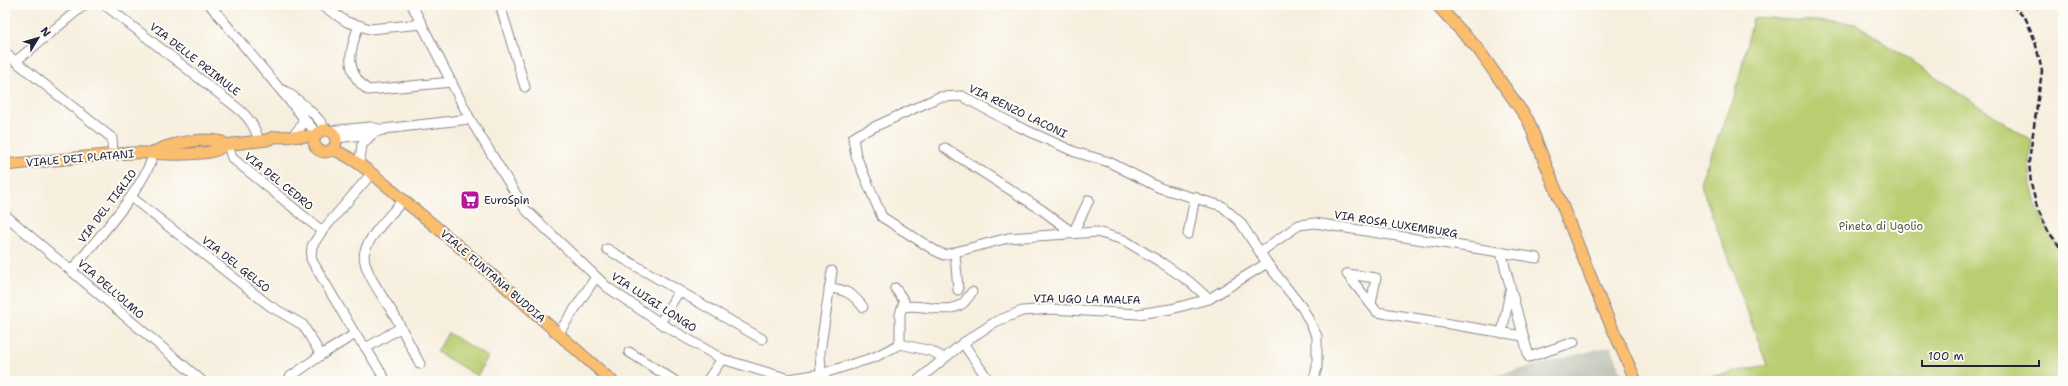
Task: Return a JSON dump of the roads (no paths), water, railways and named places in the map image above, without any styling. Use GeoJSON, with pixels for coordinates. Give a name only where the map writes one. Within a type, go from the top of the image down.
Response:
{"type":"FeatureCollection","features":[{"type":"Feature","properties":{"kind":"main road"},"geometry":{"type":"LineString","coordinates":[[1438,5],[1478,49],[1528,120],[1602,305],[1636,381]]}},
{"type":"Feature","properties":{"kind":"main road","name":"VIALE DEI PLATANI"},"geometry":{"type":"LineString","coordinates":[[5,165],[154,152],[164,147],[191,142],[216,140],[226,145],[274,137],[326,138]]}},
{"type":"Feature","properties":{"kind":"main road","name":"VIALE DEI PLATANI"},"geometry":{"type":"LineString","coordinates":[[263,140],[278,144],[326,138]]}},
{"type":"Feature","properties":{"kind":"main road","name":"VIALE FUNTANA BUDDIA"},"geometry":{"type":"LineString","coordinates":[[326,138],[360,159],[372,173]]}},
{"type":"Feature","properties":{"kind":"main road","name":"VIALE FUNTANA BUDDIA"},"geometry":{"type":"LineString","coordinates":[[326,138],[346,155],[372,173],[612,381]]}},
{"type":"Feature","properties":{"kind":"street"},"geometry":{"type":"LineString","coordinates":[[16,61],[84,5]]}},
{"type":"Feature","properties":{"kind":"street","name":"VIA DELLE PRIMULE"},"geometry":{"type":"LineString","coordinates":[[105,5],[240,110],[253,124],[263,140]]}},
{"type":"Feature","properties":{"kind":"street"},"geometry":{"type":"LineString","coordinates":[[210,5],[282,90],[290,102],[326,138],[372,134],[383,130],[470,119]]}},
{"type":"Feature","properties":{"kind":"street"},"geometry":{"type":"LineString","coordinates":[[321,5],[348,22],[370,29],[422,24]]}},
{"type":"Feature","properties":{"kind":"street","name":"VIA LUIGI LONGO"},"geometry":{"type":"LineString","coordinates":[[412,5],[470,119],[525,208],[607,287],[660,323],[722,359],[789,378],[821,374],[875,357],[900,344]]}},
{"type":"Feature","properties":{"kind":"street"},"geometry":{"type":"LineString","coordinates":[[500,5],[525,87]]}},
{"type":"Feature","properties":{"kind":"street"},"geometry":{"type":"LineString","coordinates":[[359,26],[351,44],[350,65],[358,82],[368,90],[452,82]]}},
{"type":"Feature","properties":{"kind":"street"},"geometry":{"type":"LineString","coordinates":[[5,53],[112,138],[113,155]]}},
{"type":"Feature","properties":{"kind":"street"},"geometry":{"type":"LineString","coordinates":[[282,90],[294,96],[323,124],[326,138]]}},
{"type":"Feature","properties":{"kind":"street","name":"VIA RENZO LACONI"},"geometry":{"type":"LineString","coordinates":[[1195,197],[1160,188],[1109,162],[1074,152],[1015,124],[962,96],[939,98],[853,138],[856,156],[882,217],[944,255],[1008,238],[1097,232],[1124,240],[1190,282],[1209,299]]}},
{"type":"Feature","properties":{"kind":"street"},"geometry":{"type":"LineString","coordinates":[[292,137],[302,126],[303,116]]}},
{"type":"Feature","properties":{"kind":"street"},"geometry":{"type":"LineString","coordinates":[[326,138],[370,127],[383,130]]}},
{"type":"Feature","properties":{"kind":"street"},"geometry":{"type":"LineString","coordinates":[[360,159],[362,145],[372,134]]}},
{"type":"Feature","properties":{"kind":"street","name":"VIA DEL CEDRO"},"geometry":{"type":"LineString","coordinates":[[226,145],[232,158],[322,231]]}},
{"type":"Feature","properties":{"kind":"street"},"geometry":{"type":"LineString","coordinates":[[945,148],[1048,215],[1072,233],[1088,200]]}},
{"type":"Feature","properties":{"kind":"street","name":"VIA DEL TIGLIO"},"geometry":{"type":"LineString","coordinates":[[72,270],[131,197],[151,165],[154,152]]}},
{"type":"Feature","properties":{"kind":"street"},"geometry":{"type":"LineString","coordinates":[[372,173],[322,231],[312,246],[311,259],[355,334],[366,348],[386,381]]}},
{"type":"Feature","properties":{"kind":"street","name":"VIA DEL GELSO"},"geometry":{"type":"LineString","coordinates":[[131,197],[270,306],[303,325],[321,355]]}},
{"type":"Feature","properties":{"kind":"street"},"geometry":{"type":"LineString","coordinates":[[1188,234],[1195,197],[1222,206],[1240,222],[1267,263],[1303,309],[1317,336],[1317,368],[1313,381]]}},
{"type":"Feature","properties":{"kind":"street"},"geometry":{"type":"LineString","coordinates":[[403,200],[370,240],[364,252],[368,271],[397,319],[400,328],[420,364]]}},
{"type":"Feature","properties":{"kind":"street","name":"VIA DELL'OLMO"},"geometry":{"type":"LineString","coordinates":[[5,215],[202,381]]}},
{"type":"Feature","properties":{"kind":"street"},"geometry":{"type":"LineString","coordinates":[[1048,215],[1051,225],[1049,236]]}},
{"type":"Feature","properties":{"kind":"street","name":"VIA ROSA LUXEMBURG"},"geometry":{"type":"LineString","coordinates":[[1260,252],[1299,225],[1315,223],[1537,258]]}},
{"type":"Feature","properties":{"kind":"street"},"geometry":{"type":"LineString","coordinates":[[607,249],[762,338]]}},
{"type":"Feature","properties":{"kind":"street"},"geometry":{"type":"LineString","coordinates":[[1500,252],[1529,357],[1574,342]]}},
{"type":"Feature","properties":{"kind":"street"},"geometry":{"type":"LineString","coordinates":[[955,253],[958,290]]}},
{"type":"Feature","properties":{"kind":"street","name":"VIA UGO LA MALFA"},"geometry":{"type":"LineString","coordinates":[[916,381],[963,343],[995,322],[1022,310],[1051,309],[1138,314],[1171,309],[1209,299],[1267,263]]}},
{"type":"Feature","properties":{"kind":"street"},"geometry":{"type":"LineString","coordinates":[[821,374],[820,352],[832,271]]}},
{"type":"Feature","properties":{"kind":"street"},"geometry":{"type":"LineString","coordinates":[[1371,304],[1376,278],[1347,274],[1377,312],[1523,336]]}},
{"type":"Feature","properties":{"kind":"street"},"geometry":{"type":"LineString","coordinates":[[558,334],[596,277]]}},
{"type":"Feature","properties":{"kind":"street"},"geometry":{"type":"LineString","coordinates":[[829,288],[841,288],[850,293],[863,307]]}},
{"type":"Feature","properties":{"kind":"street"},"geometry":{"type":"LineString","coordinates":[[895,288],[904,301],[900,314],[900,344],[931,351],[944,358]]}},
{"type":"Feature","properties":{"kind":"street"},"geometry":{"type":"LineString","coordinates":[[1502,333],[1511,289]]}},
{"type":"Feature","properties":{"kind":"street"},"geometry":{"type":"LineString","coordinates":[[660,323],[680,291]]}},
{"type":"Feature","properties":{"kind":"street"},"geometry":{"type":"LineString","coordinates":[[903,307],[912,305],[934,308],[952,307],[962,304],[972,292]]}},
{"type":"Feature","properties":{"kind":"street"},"geometry":{"type":"LineString","coordinates":[[366,348],[400,328]]}},
{"type":"Feature","properties":{"kind":"street"},"geometry":{"type":"LineString","coordinates":[[290,377],[321,355],[355,334]]}},
{"type":"Feature","properties":{"kind":"street"},"geometry":{"type":"LineString","coordinates":[[963,343],[989,381]]}},
{"type":"Feature","properties":{"kind":"street"},"geometry":{"type":"LineString","coordinates":[[628,352],[675,381]]}},
{"type":"Feature","properties":{"kind":"street"},"geometry":{"type":"LineString","coordinates":[[707,381],[722,359]]}},
{"type":"Feature","properties":{"kind":"railway"},"geometry":{"type":"LineString","coordinates":[[2012,5],[2026,19],[2035,41],[2042,71],[2029,161],[2031,184],[2037,207],[2048,231],[2063,251]]}},
{"type":"Feature","properties":{"kind":"place","name":"EuroSpin"},"geometry":{"type":"Point","coordinates":[470,200]}},
{"type":"Feature","properties":{"kind":"park label","name":"Pineta di Ugolio"},"geometry":{"type":"Point","coordinates":[1881,226]}}]}
